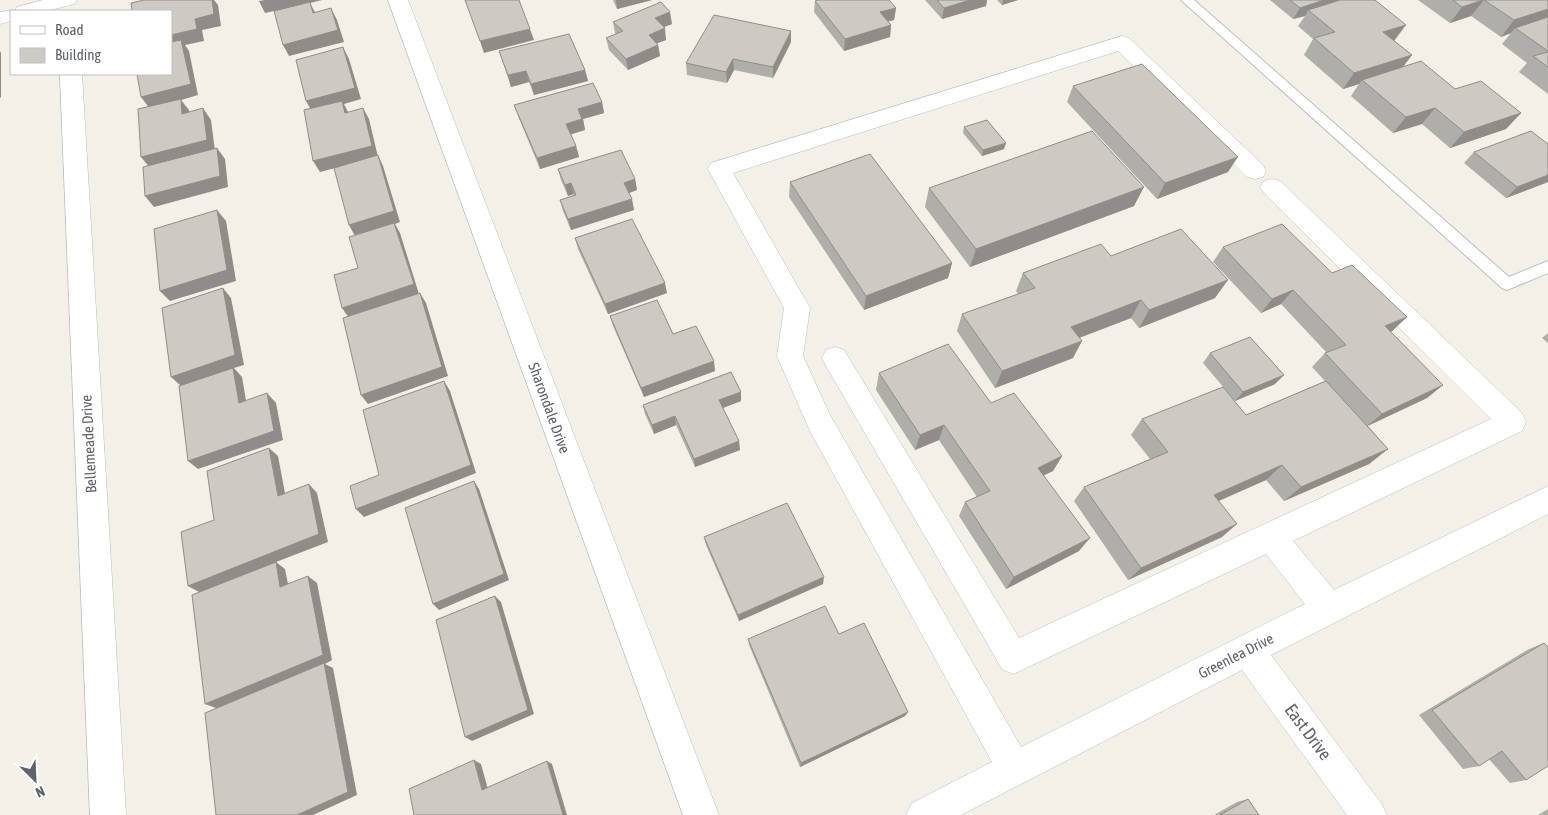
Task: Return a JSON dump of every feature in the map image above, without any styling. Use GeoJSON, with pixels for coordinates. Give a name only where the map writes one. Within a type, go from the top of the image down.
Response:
{"type":"FeatureCollection","features":[{"type":"Feature","properties":{"kind":"street"},"geometry":{"type":"LineString","coordinates":[[28,10],[67,0]]}},
{"type":"Feature","properties":{"kind":"street","name":"Sharondale Drive"},"geometry":{"type":"LineString","coordinates":[[398,0],[701,815]]}},
{"type":"Feature","properties":{"kind":"street"},"geometry":{"type":"LineString","coordinates":[[835,358],[1013,658],[1512,422],[1122,44],[719,169],[797,308],[790,356],[820,422],[1015,770]]}},
{"type":"Feature","properties":{"kind":"street","name":"Bellemeade Drive"},"geometry":{"type":"LineString","coordinates":[[71,75],[108,815]]}},
{"type":"Feature","properties":{"kind":"street","name":"Greenlea Drive"},"geometry":{"type":"LineString","coordinates":[[924,815],[1548,499]]}},
{"type":"Feature","properties":{"kind":"street"},"geometry":{"type":"LineString","coordinates":[[1270,536],[1329,609]]}},
{"type":"Feature","properties":{"kind":"street","name":"East Drive"},"geometry":{"type":"LineString","coordinates":[[1247,650],[1369,815]]}},
{"type":"Feature","properties":{"kind":"lane"},"geometry":{"type":"LineString","coordinates":[[1187,0],[1507,284],[1548,267]]}},
{"type":"Feature","properties":{"kind":"building"},"geometry":{"type":"Polygon","coordinates":[[[144,0],[212,0],[214,14],[195,19],[197,29],[172,35],[172,10],[132,10],[131,3],[144,0]]]}},
{"type":"Feature","properties":{"kind":"building"},"geometry":{"type":"Polygon","coordinates":[[[465,0],[519,0],[530,29],[480,41],[465,0]]]}},
{"type":"Feature","properties":{"kind":"building"},"geometry":{"type":"Polygon","coordinates":[[[889,0],[896,8],[880,12],[891,25],[845,39],[815,1],[889,0]]]}},
{"type":"Feature","properties":{"kind":"building"},"geometry":{"type":"Polygon","coordinates":[[[937,0],[970,0],[944,8],[937,0]]]}},
{"type":"Feature","properties":{"kind":"building"},"geometry":{"type":"Polygon","coordinates":[[[1290,0],[1324,0],[1300,8],[1290,0]]]}},
{"type":"Feature","properties":{"kind":"building"},"geometry":{"type":"Polygon","coordinates":[[[1340,0],[1375,0],[1406,25],[1383,32],[1412,55],[1354,73],[1314,38],[1335,32],[1308,10],[1340,0]]]}},
{"type":"Feature","properties":{"kind":"building"},"geometry":{"type":"Polygon","coordinates":[[[1453,0],[1483,0],[1462,7],[1453,0]]]}},
{"type":"Feature","properties":{"kind":"building"},"geometry":{"type":"Polygon","coordinates":[[[1484,0],[1548,0],[1548,9],[1514,20],[1484,0]]]}},
{"type":"Feature","properties":{"kind":"building"},"geometry":{"type":"Polygon","coordinates":[[[310,2],[313,13],[331,8],[338,30],[283,45],[274,11],[310,2]]]}},
{"type":"Feature","properties":{"kind":"building"},"geometry":{"type":"Polygon","coordinates":[[[661,2],[670,12],[655,18],[665,28],[649,35],[658,45],[626,59],[606,38],[623,31],[613,22],[661,2]]]}},
{"type":"Feature","properties":{"kind":"building"},"geometry":{"type":"Polygon","coordinates":[[[714,15],[791,31],[773,67],[733,59],[726,72],[686,63],[714,15]]]}},
{"type":"Feature","properties":{"kind":"building"},"geometry":{"type":"Polygon","coordinates":[[[1548,17],[1548,51],[1515,28],[1548,17]]]}},
{"type":"Feature","properties":{"kind":"building"},"geometry":{"type":"Polygon","coordinates":[[[569,34],[585,70],[531,84],[526,71],[508,75],[499,51],[569,34]]]}},
{"type":"Feature","properties":{"kind":"building"},"geometry":{"type":"Polygon","coordinates":[[[181,40],[191,84],[141,97],[137,75],[172,75],[172,42],[181,40]]]}},
{"type":"Feature","properties":{"kind":"building"},"geometry":{"type":"Polygon","coordinates":[[[343,47],[355,88],[306,101],[296,60],[343,47]]]}},
{"type":"Feature","properties":{"kind":"building"},"geometry":{"type":"Polygon","coordinates":[[[1548,52],[1548,67],[1533,56],[1548,52]]]}},
{"type":"Feature","properties":{"kind":"building"},"geometry":{"type":"Polygon","coordinates":[[[1421,61],[1455,89],[1481,81],[1521,113],[1464,132],[1435,108],[1406,117],[1362,80],[1421,61]]]}},
{"type":"Feature","properties":{"kind":"building"},"geometry":{"type":"Polygon","coordinates":[[[1142,64],[1238,157],[1165,183],[1073,86],[1142,64]]]}},
{"type":"Feature","properties":{"kind":"building"},"geometry":{"type":"Polygon","coordinates":[[[593,83],[602,102],[578,109],[582,119],[566,124],[576,146],[537,158],[514,105],[593,83]]]}},
{"type":"Feature","properties":{"kind":"building"},"geometry":{"type":"Polygon","coordinates":[[[181,99],[182,114],[203,108],[207,140],[141,157],[138,109],[181,99]]]}},
{"type":"Feature","properties":{"kind":"building"},"geometry":{"type":"Polygon","coordinates":[[[342,101],[345,113],[363,108],[372,146],[313,161],[304,110],[342,101]]]}},
{"type":"Feature","properties":{"kind":"building"},"geometry":{"type":"Polygon","coordinates":[[[987,120],[1006,143],[983,150],[964,127],[987,120]]]}},
{"type":"Feature","properties":{"kind":"building"},"geometry":{"type":"Polygon","coordinates":[[[1092,131],[1144,187],[976,249],[929,188],[1092,131]]]}},
{"type":"Feature","properties":{"kind":"building"},"geometry":{"type":"Polygon","coordinates":[[[1531,131],[1548,144],[1548,175],[1517,187],[1474,152],[1531,131]]]}},
{"type":"Feature","properties":{"kind":"building"},"geometry":{"type":"Polygon","coordinates":[[[217,148],[220,176],[145,196],[143,167],[217,148]]]}},
{"type":"Feature","properties":{"kind":"building"},"geometry":{"type":"Polygon","coordinates":[[[621,150],[635,179],[624,183],[632,199],[568,219],[560,200],[576,195],[571,183],[565,185],[558,169],[621,150]]]}},
{"type":"Feature","properties":{"kind":"building"},"geometry":{"type":"Polygon","coordinates":[[[870,154],[952,263],[866,296],[790,182],[870,154]]]}},
{"type":"Feature","properties":{"kind":"building"},"geometry":{"type":"Polygon","coordinates":[[[378,155],[394,211],[349,225],[334,168],[378,155]]]}},
{"type":"Feature","properties":{"kind":"building"},"geometry":{"type":"Polygon","coordinates":[[[217,210],[227,270],[160,291],[154,229],[217,210]]]}},
{"type":"Feature","properties":{"kind":"building"},"geometry":{"type":"Polygon","coordinates":[[[632,219],[665,283],[605,304],[575,238],[632,219]]]}},
{"type":"Feature","properties":{"kind":"building"},"geometry":{"type":"Polygon","coordinates":[[[394,223],[414,284],[342,308],[334,275],[358,268],[349,237],[394,223]]]}},
{"type":"Feature","properties":{"kind":"building"},"geometry":{"type":"Polygon","coordinates":[[[1282,224],[1332,273],[1352,265],[1407,317],[1385,326],[1443,385],[1382,414],[1325,353],[1346,345],[1293,290],[1272,299],[1223,247],[1282,224]]]}},
{"type":"Feature","properties":{"kind":"building"},"geometry":{"type":"Polygon","coordinates":[[[1181,229],[1228,280],[1149,310],[1141,300],[1071,327],[1082,341],[1002,371],[962,314],[1035,288],[1023,273],[1101,244],[1111,256],[1181,229]]]}},
{"type":"Feature","properties":{"kind":"building"},"geometry":{"type":"Polygon","coordinates":[[[223,288],[235,355],[171,377],[162,308],[223,288]]]}},
{"type":"Feature","properties":{"kind":"building"},"geometry":{"type":"Polygon","coordinates":[[[420,293],[442,367],[361,395],[343,318],[420,293]]]}},
{"type":"Feature","properties":{"kind":"building"},"geometry":{"type":"Polygon","coordinates":[[[657,300],[673,334],[696,326],[714,361],[641,388],[610,316],[657,300]]]}},
{"type":"Feature","properties":{"kind":"building"},"geometry":{"type":"Polygon","coordinates":[[[1250,337],[1284,375],[1243,392],[1210,353],[1250,337]]]}},
{"type":"Feature","properties":{"kind":"building"},"geometry":{"type":"Polygon","coordinates":[[[948,344],[991,403],[1014,393],[1062,456],[1038,468],[1090,538],[1014,577],[965,502],[990,491],[944,425],[920,435],[879,373],[948,344]]]}},
{"type":"Feature","properties":{"kind":"building"},"geometry":{"type":"Polygon","coordinates":[[[233,368],[239,403],[267,393],[274,431],[188,461],[179,386],[233,368]]]}},
{"type":"Feature","properties":{"kind":"building"},"geometry":{"type":"Polygon","coordinates":[[[731,372],[741,392],[719,400],[739,441],[694,459],[675,416],[652,425],[643,405],[731,372]]]}},
{"type":"Feature","properties":{"kind":"building"},"geometry":{"type":"Polygon","coordinates":[[[444,381],[471,465],[356,509],[350,486],[379,475],[363,410],[444,381]]]}},
{"type":"Feature","properties":{"kind":"building"},"geometry":{"type":"Polygon","coordinates":[[[1326,381],[1388,449],[1301,487],[1282,465],[1214,495],[1237,524],[1141,568],[1084,487],[1168,452],[1142,419],[1223,387],[1246,415],[1326,381]]]}},
{"type":"Feature","properties":{"kind":"building"},"geometry":{"type":"Polygon","coordinates":[[[269,448],[278,496],[309,484],[319,534],[188,586],[181,532],[214,520],[207,471],[269,448]]]}},
{"type":"Feature","properties":{"kind":"building"},"geometry":{"type":"Polygon","coordinates":[[[474,481],[504,574],[433,604],[405,508],[474,481]]]}},
{"type":"Feature","properties":{"kind":"building"},"geometry":{"type":"Polygon","coordinates":[[[787,503],[824,577],[738,615],[704,537],[787,503]]]}},
{"type":"Feature","properties":{"kind":"building"},"geometry":{"type":"Polygon","coordinates":[[[276,562],[280,587],[308,576],[323,655],[205,704],[192,595],[276,562]]]}},
{"type":"Feature","properties":{"kind":"building"},"geometry":{"type":"Polygon","coordinates":[[[495,596],[528,710],[465,737],[436,620],[495,596]]]}},
{"type":"Feature","properties":{"kind":"building"},"geometry":{"type":"Polygon","coordinates":[[[825,606],[839,634],[864,623],[908,712],[801,763],[748,639],[825,606]]]}},
{"type":"Feature","properties":{"kind":"building"},"geometry":{"type":"Polygon","coordinates":[[[1544,643],[1548,647],[1548,766],[1526,780],[1502,751],[1479,766],[1432,710],[1544,643]]]}},
{"type":"Feature","properties":{"kind":"building"},"geometry":{"type":"Polygon","coordinates":[[[324,663],[348,792],[297,815],[216,815],[205,713],[324,663]]]}},
{"type":"Feature","properties":{"kind":"building"},"geometry":{"type":"Polygon","coordinates":[[[474,760],[482,790],[547,761],[563,815],[414,815],[409,789],[474,760]]]}},
{"type":"Feature","properties":{"kind":"building"},"geometry":{"type":"Polygon","coordinates":[[[1248,799],[1259,815],[1220,815],[1248,799]]]}}]}
